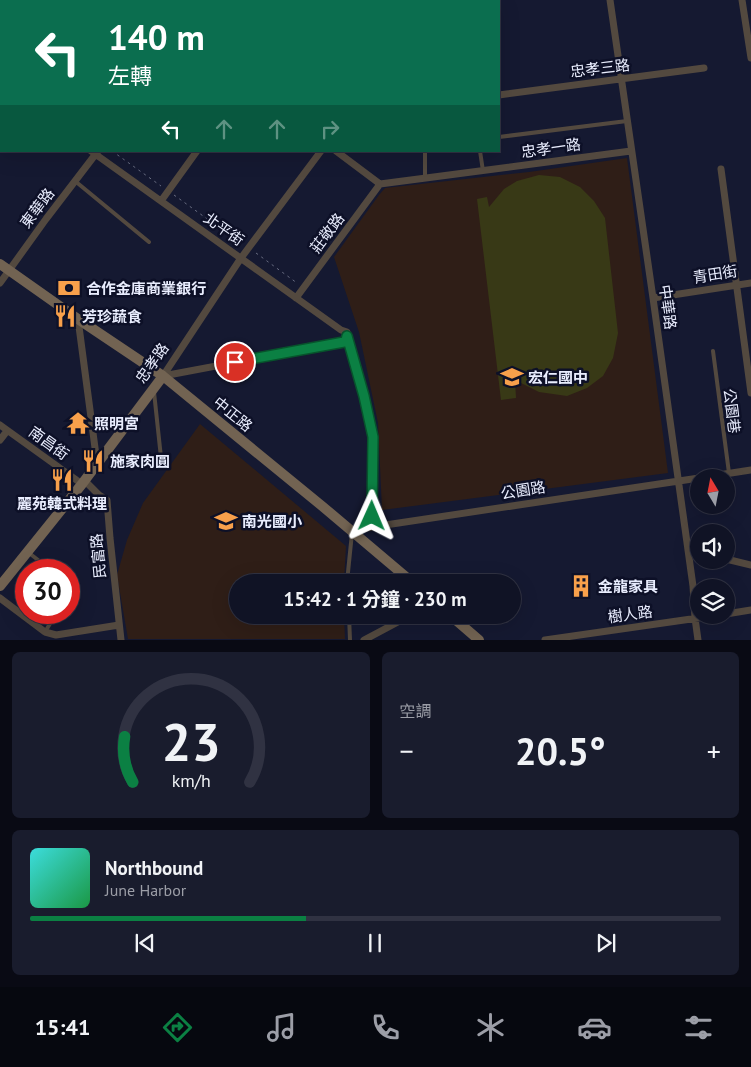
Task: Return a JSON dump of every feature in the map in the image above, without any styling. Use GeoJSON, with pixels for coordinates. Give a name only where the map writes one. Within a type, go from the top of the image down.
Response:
{"type":"FeatureCollection","features":[{"type":"Feature","properties":{"kind":"main road","name":"中正路"},"geometry":{"type":"LineString","coordinates":[[0,264],[163,376],[403,574]]}},
{"type":"Feature","properties":{"kind":"main road","name":"忠孝路"},"geometry":{"type":"LineString","coordinates":[[0,586],[83,482],[163,376]]}},
{"type":"Feature","properties":{"kind":"main road"},"geometry":{"type":"LineString","coordinates":[[460,624],[479,640]]}},
{"type":"Feature","properties":{"kind":"street","name":"中華路"},"geometry":{"type":"LineString","coordinates":[[610,0],[692,579]]}},
{"type":"Feature","properties":{"kind":"street"},"geometry":{"type":"LineString","coordinates":[[742,0],[751,58]]}},
{"type":"Feature","properties":{"kind":"street","name":"忠孝三路"},"geometry":{"type":"LineString","coordinates":[[500,94],[704,68]]}},
{"type":"Feature","properties":{"kind":"street","name":"忠孝一路"},"geometry":{"type":"LineString","coordinates":[[380,184],[631,151]]}},
{"type":"Feature","properties":{"kind":"street","name":"東華路"},"geometry":{"type":"LineString","coordinates":[[0,283],[95,152]]}},
{"type":"Feature","properties":{"kind":"street","name":"北平街"},"geometry":{"type":"LineString","coordinates":[[95,152],[161,202],[341,330],[347,332],[347,336]]}},
{"type":"Feature","properties":{"kind":"street"},"geometry":{"type":"LineString","coordinates":[[161,202],[196,152]]}},
{"type":"Feature","properties":{"kind":"street","name":"忠孝路"},"geometry":{"type":"LineString","coordinates":[[163,376],[249,248],[320,152]]}},
{"type":"Feature","properties":{"kind":"street"},"geometry":{"type":"LineString","coordinates":[[337,152],[380,184]]}},
{"type":"Feature","properties":{"kind":"street"},"geometry":{"type":"LineString","coordinates":[[721,169],[751,393]]}},
{"type":"Feature","properties":{"kind":"street","name":"莊敬路"},"geometry":{"type":"LineString","coordinates":[[296,298],[380,184]]}},
{"type":"Feature","properties":{"kind":"street","name":"青田街"},"geometry":{"type":"LineString","coordinates":[[653,298],[751,283]]}},
{"type":"Feature","properties":{"kind":"street"},"geometry":{"type":"LineString","coordinates":[[78,319],[97,462]]}},
{"type":"Feature","properties":{"kind":"street"},"geometry":{"type":"LineString","coordinates":[[163,376],[344,342],[347,336]]}},
{"type":"Feature","properties":{"kind":"street"},"geometry":{"type":"LineString","coordinates":[[347,336],[364,396],[373,437],[372,527]]}},
{"type":"Feature","properties":{"kind":"street","name":"南昌街"},"geometry":{"type":"LineString","coordinates":[[0,425],[83,482]]}},
{"type":"Feature","properties":{"kind":"street"},"geometry":{"type":"LineString","coordinates":[[0,440],[7,431]]}},
{"type":"Feature","properties":{"kind":"street","name":"公園路"},"geometry":{"type":"LineString","coordinates":[[735,472],[751,470]]}},
{"type":"Feature","properties":{"kind":"street","name":"公園路"},"geometry":{"type":"LineString","coordinates":[[352,531],[690,479]]}},
{"type":"Feature","properties":{"kind":"street","name":"民富路"},"geometry":{"type":"LineString","coordinates":[[83,482],[107,500],[121,640]]}},
{"type":"Feature","properties":{"kind":"street"},"geometry":{"type":"LineString","coordinates":[[735,561],[751,565]]}},
{"type":"Feature","properties":{"kind":"street"},"geometry":{"type":"LineString","coordinates":[[0,598],[45,632],[56,635],[119,625]]}},
{"type":"Feature","properties":{"kind":"street"},"geometry":{"type":"LineString","coordinates":[[735,613],[751,610]]}},
{"type":"Feature","properties":{"kind":"street","name":"樹人路"},"geometry":{"type":"LineString","coordinates":[[545,640],[581,637],[690,619]]}},
{"type":"Feature","properties":{"kind":"street"},"geometry":{"type":"LineString","coordinates":[[364,640],[395,624]]}},
{"type":"Feature","properties":{"kind":"street","name":"中華路"},"geometry":{"type":"LineString","coordinates":[[696,624],[698,640]]}},
{"type":"Feature","properties":{"kind":"lane"},"geometry":{"type":"LineString","coordinates":[[500,137],[627,121]]}},
{"type":"Feature","properties":{"kind":"lane"},"geometry":{"type":"LineString","coordinates":[[425,152],[425,178]]}},
{"type":"Feature","properties":{"kind":"lane"},"geometry":{"type":"LineString","coordinates":[[480,152],[483,171]]}},
{"type":"Feature","properties":{"kind":"lane"},"geometry":{"type":"LineString","coordinates":[[75,182],[149,242]]}},
{"type":"Feature","properties":{"kind":"lane","name":"公園巷"},"geometry":{"type":"LineString","coordinates":[[714,352],[728,469]]}},
{"type":"Feature","properties":{"kind":"lane"},"geometry":{"type":"LineString","coordinates":[[154,388],[162,467]]}},
{"type":"Feature","properties":{"kind":"lane"},"geometry":{"type":"LineString","coordinates":[[349,574],[352,531]]}},
{"type":"Feature","properties":{"kind":"lane"},"geometry":{"type":"LineString","coordinates":[[28,551],[38,559]]}},
{"type":"Feature","properties":{"kind":"lane"},"geometry":{"type":"LineString","coordinates":[[45,632],[50,624]]}},
{"type":"Feature","properties":{"kind":"lane"},"geometry":{"type":"LineString","coordinates":[[349,624],[350,640]]}},
{"type":"Feature","properties":{"kind":"path"},"geometry":{"type":"LineString","coordinates":[[113,152],[304,287]]}},
{"type":"Feature","properties":{"kind":"shaded area","name":"宏仁國中"},"geometry":{"type":"Polygon","coordinates":[[[627,158],[668,473],[382,510],[378,423],[359,332],[334,257],[385,188],[529,172],[627,158]]]}},
{"type":"Feature","properties":{"kind":"shaded area"},"geometry":{"type":"Polygon","coordinates":[[[539,175],[560,177],[580,187],[594,201],[605,218],[618,333],[613,358],[603,376],[587,388],[567,396],[539,392],[515,380],[516,398],[501,400],[477,199],[487,197],[489,207],[504,189],[517,181],[539,175]]]}},
{"type":"Feature","properties":{"kind":"shaded area","name":"南光國小"},"geometry":{"type":"Polygon","coordinates":[[[200,424],[346,546],[344,574],[229,574],[229,624],[344,624],[345,639],[128,639],[117,575],[127,540],[143,503],[200,424]]]}},
{"type":"Feature","properties":{"kind":"place","name":"合作金庫商業銀行"},"geometry":{"type":"Point","coordinates":[69,288]}},
{"type":"Feature","properties":{"kind":"place","name":"芳珍蔬食"},"geometry":{"type":"Point","coordinates":[65,316]}},
{"type":"Feature","properties":{"kind":"place","name":"宏仁國中"},"geometry":{"type":"Point","coordinates":[512,377]}},
{"type":"Feature","properties":{"kind":"place","name":"照明宮"},"geometry":{"type":"Point","coordinates":[78,423]}},
{"type":"Feature","properties":{"kind":"place","name":"施家肉圓"},"geometry":{"type":"Point","coordinates":[93,461]}},
{"type":"Feature","properties":{"kind":"place","name":"麗苑韓式料理"},"geometry":{"type":"Point","coordinates":[62,480]}},
{"type":"Feature","properties":{"kind":"place","name":"南光國小"},"geometry":{"type":"Point","coordinates":[226,521]}},
{"type":"Feature","properties":{"kind":"place","name":"金龍家具"},"geometry":{"type":"Point","coordinates":[581,586]}},
{"type":"Feature","properties":{"kind":"route"},"geometry":{"type":"LineString","coordinates":[[235,362],[344,342],[347,336],[364,396],[373,437],[372,516]]}}]}
